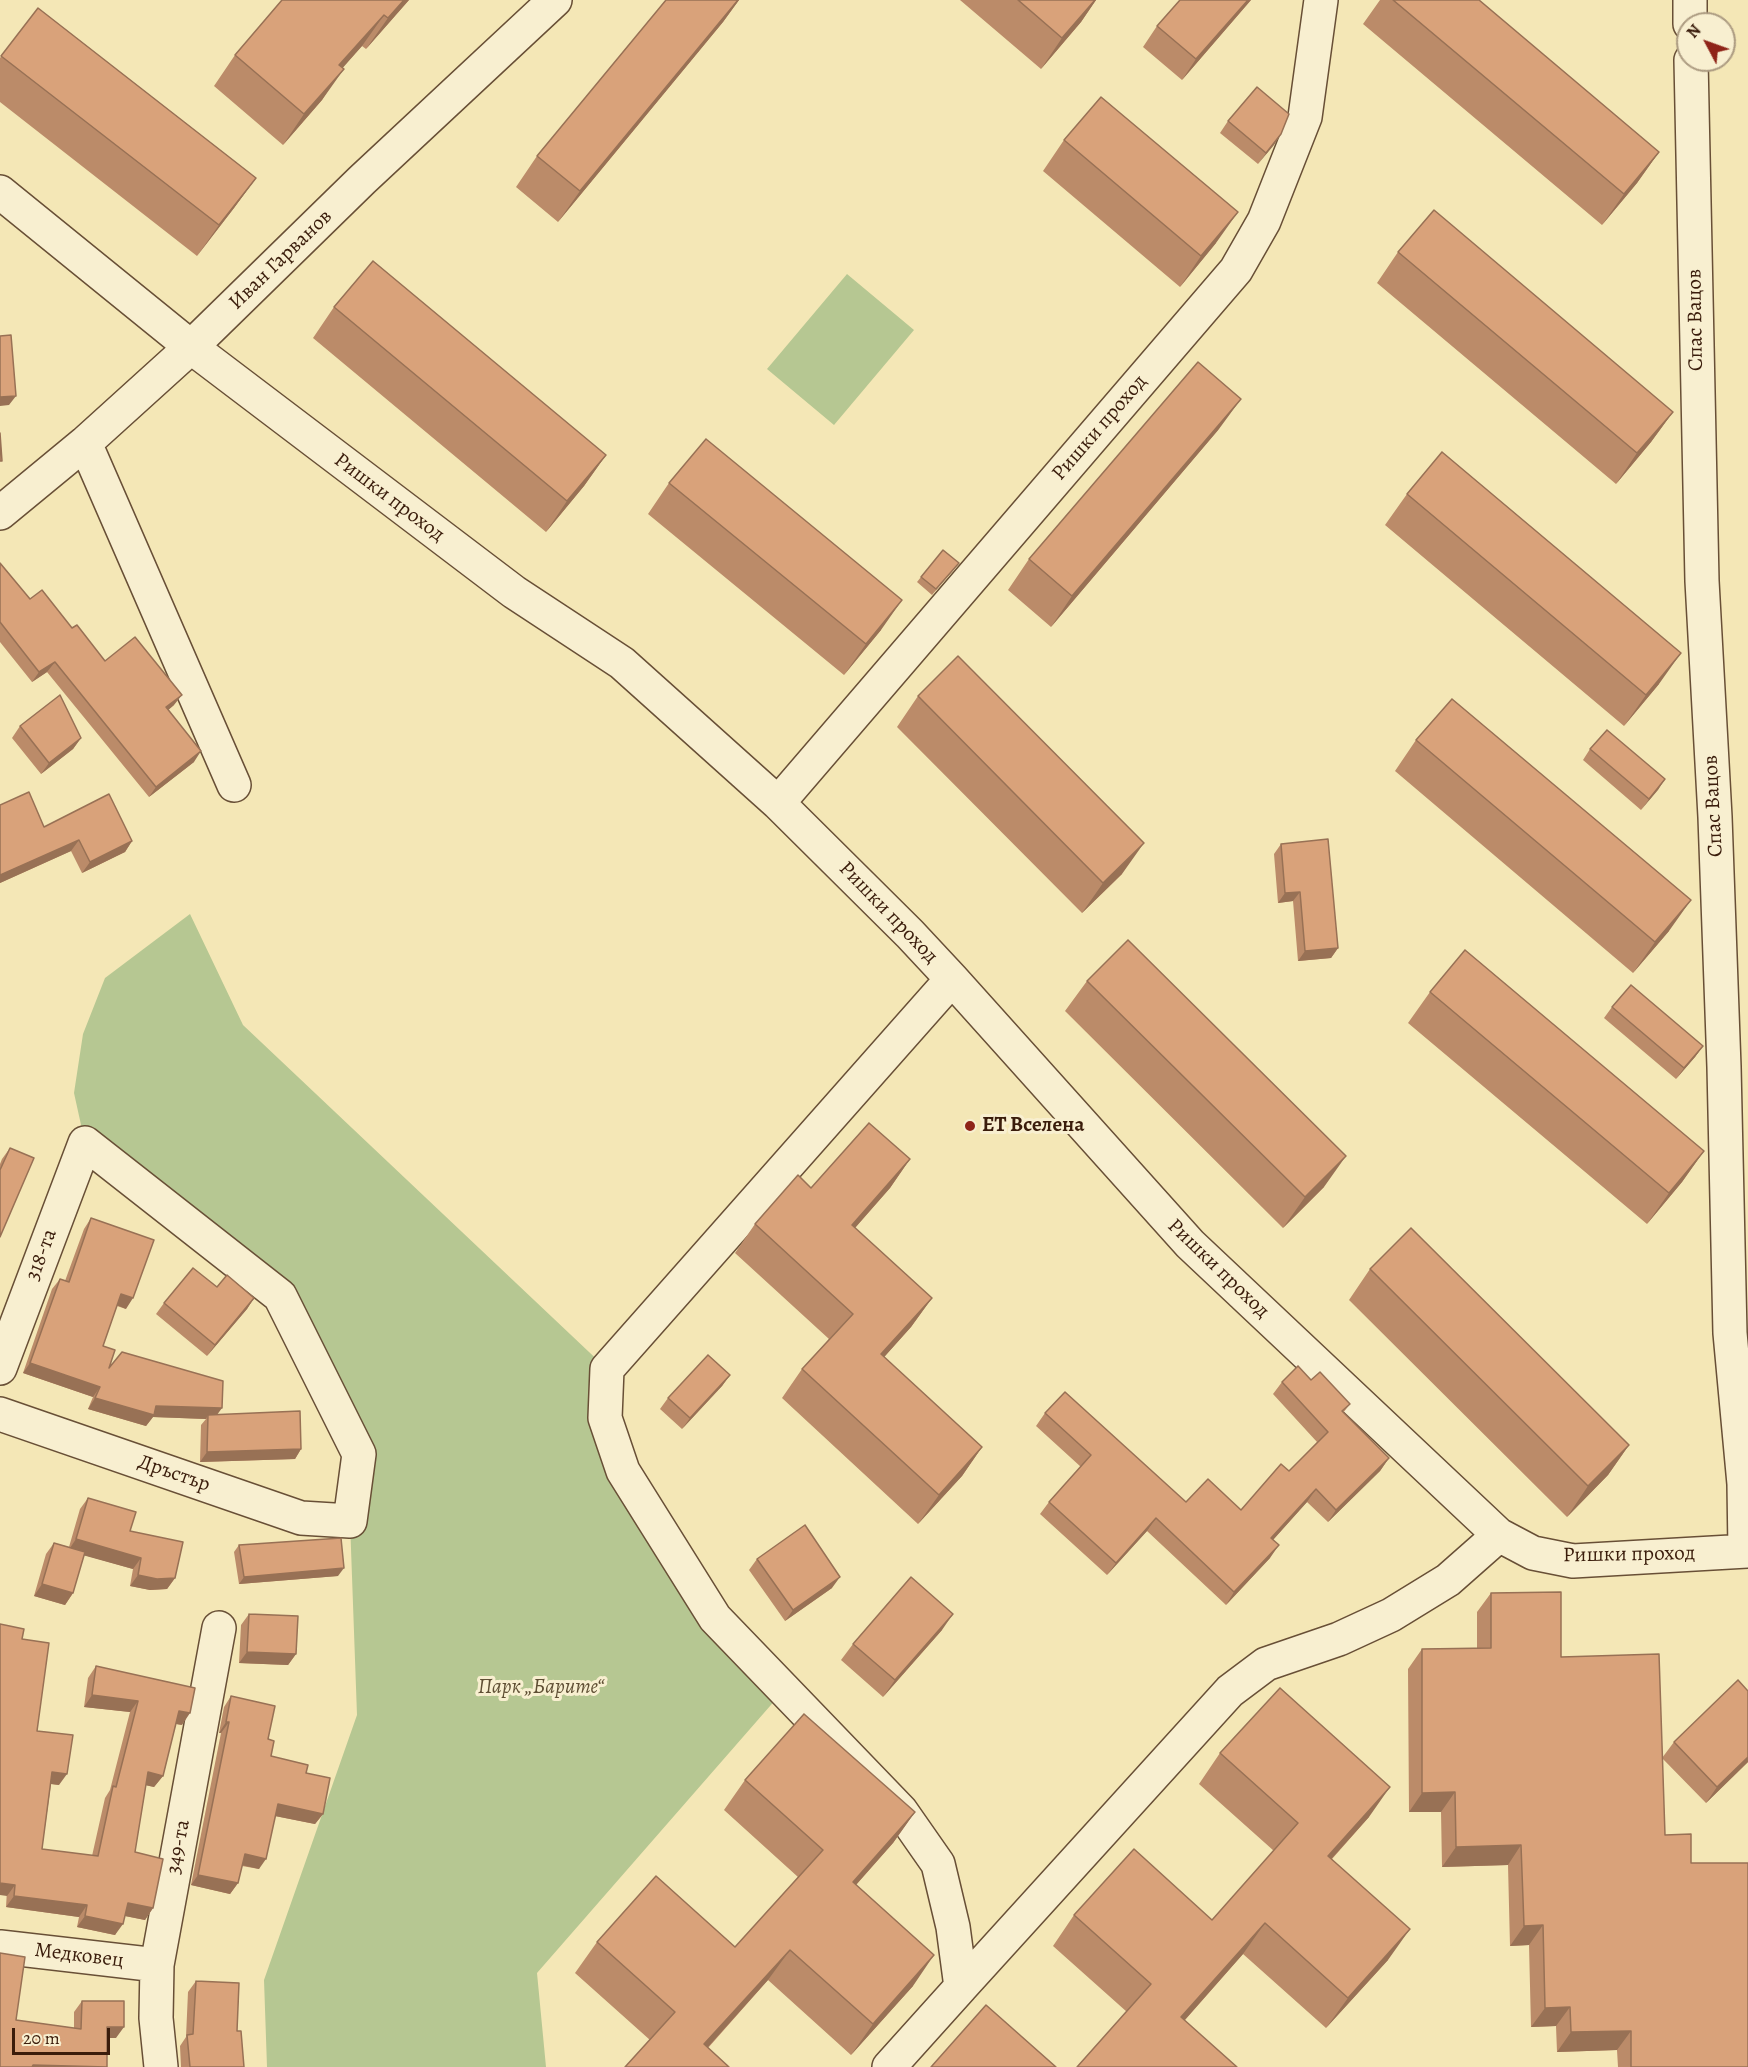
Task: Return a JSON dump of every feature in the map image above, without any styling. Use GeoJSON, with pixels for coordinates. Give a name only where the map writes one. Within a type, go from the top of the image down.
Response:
{"type":"FeatureCollection","features":[{"type":"Feature","properties":{"kind":"street","name":"Иван Гарванов"},"geometry":{"type":"LineString","coordinates":[[0,513],[85,443],[191,347],[362,180],[555,0]]}},
{"type":"Feature","properties":{"kind":"street","name":"Ришки проход"},"geometry":{"type":"LineString","coordinates":[[778,802],[1236,270],[1264,221],[1305,117],[1321,0]]}},
{"type":"Feature","properties":{"kind":"street","name":"Спас Вацов"},"geometry":{"type":"LineString","coordinates":[[1691,72],[1702,581],[1716,829],[1730,1332],[1744,1484],[1746,1551]]}},
{"type":"Feature","properties":{"kind":"street","name":"Ришки проход"},"geometry":{"type":"LineString","coordinates":[[0,192],[191,347],[514,592],[622,663],[778,802],[952,979],[1190,1244],[1499,1535],[1533,1553],[1573,1561],[1746,1551]]}},
{"type":"Feature","properties":{"kind":"street"},"geometry":{"type":"LineString","coordinates":[[85,443],[234,784]]}},
{"type":"Feature","properties":{"kind":"street"},"geometry":{"type":"LineString","coordinates":[[952,979],[607,1369],[605,1418],[623,1471],[716,1618],[901,1811],[938,1864],[953,1927],[961,1987]]}},
{"type":"Feature","properties":{"kind":"street","name":"318-та"},"geometry":{"type":"LineString","coordinates":[[0,1368],[85,1143],[280,1296],[359,1454],[350,1521]]}},
{"type":"Feature","properties":{"kind":"street","name":"Дръстър"},"geometry":{"type":"LineString","coordinates":[[0,1414],[301,1518],[350,1521]]}},
{"type":"Feature","properties":{"kind":"street"},"geometry":{"type":"LineString","coordinates":[[889,2067],[1230,1691],[1266,1664],[1339,1639],[1391,1615],[1448,1580],[1499,1535]]}},
{"type":"Feature","properties":{"kind":"street","name":"349-та"},"geometry":{"type":"LineString","coordinates":[[161,2067],[156,2018],[157,1965],[219,1628]]}},
{"type":"Feature","properties":{"kind":"street","name":"Медковец"},"geometry":{"type":"LineString","coordinates":[[0,1947],[157,1965]]}},
{"type":"Feature","properties":{"kind":"green space"},"geometry":{"type":"Polygon","coordinates":[[[847,274],[914,330],[834,425],[767,369],[847,274]]]}},
{"type":"Feature","properties":{"kind":"green space","name":"Парк „Барите“"},"geometry":{"type":"Polygon","coordinates":[[[190,914],[243,1025],[607,1369],[623,1471],[784,1690],[537,1973],[546,2067],[267,2067],[264,1980],[357,1715],[350,1521],[359,1454],[280,1296],[85,1143],[74,1093],[83,1034],[105,978],[190,914]]]}},
{"type":"Feature","properties":{"kind":"building"},"geometry":{"type":"Polygon","coordinates":[[[282,0],[404,0],[388,18],[384,15],[339,65],[344,69],[304,114],[235,55],[282,0]]]}},
{"type":"Feature","properties":{"kind":"building"},"geometry":{"type":"Polygon","coordinates":[[[666,0],[738,0],[580,191],[537,156],[666,0]]]}},
{"type":"Feature","properties":{"kind":"building"},"geometry":{"type":"Polygon","coordinates":[[[1018,0],[1095,0],[1062,38],[1018,0]]]}},
{"type":"Feature","properties":{"kind":"building"},"geometry":{"type":"Polygon","coordinates":[[[1180,0],[1248,0],[1196,59],[1157,26],[1180,0]]]}},
{"type":"Feature","properties":{"kind":"building"},"geometry":{"type":"Polygon","coordinates":[[[1393,0],[1479,0],[1659,152],[1624,194],[1393,0]]]}},
{"type":"Feature","properties":{"kind":"building"},"geometry":{"type":"Polygon","coordinates":[[[38,8],[256,178],[219,225],[1,56],[38,8]]]}},
{"type":"Feature","properties":{"kind":"building"},"geometry":{"type":"Polygon","coordinates":[[[1257,87],[1289,114],[1281,134],[1266,153],[1228,121],[1257,87]]]}},
{"type":"Feature","properties":{"kind":"building"},"geometry":{"type":"Polygon","coordinates":[[[1101,97],[1238,212],[1201,256],[1064,140],[1101,97]]]}},
{"type":"Feature","properties":{"kind":"building"},"geometry":{"type":"Polygon","coordinates":[[[1434,210],[1673,412],[1637,453],[1398,252],[1434,210]]]}},
{"type":"Feature","properties":{"kind":"building"},"geometry":{"type":"Polygon","coordinates":[[[373,261],[606,455],[567,501],[334,307],[373,261]]]}},
{"type":"Feature","properties":{"kind":"building"},"geometry":{"type":"Polygon","coordinates":[[[11,335],[16,396],[0,397],[0,336],[11,335]]]}},
{"type":"Feature","properties":{"kind":"building"},"geometry":{"type":"Polygon","coordinates":[[[1198,362],[1241,399],[1072,596],[1029,559],[1198,362]]]}},
{"type":"Feature","properties":{"kind":"building"},"geometry":{"type":"Polygon","coordinates":[[[0,433],[2,461],[0,461],[0,433]]]}},
{"type":"Feature","properties":{"kind":"building"},"geometry":{"type":"Polygon","coordinates":[[[706,439],[902,600],[866,644],[669,483],[706,439]]]}},
{"type":"Feature","properties":{"kind":"building"},"geometry":{"type":"Polygon","coordinates":[[[1442,452],[1681,653],[1646,695],[1407,494],[1442,452]]]}},
{"type":"Feature","properties":{"kind":"building"},"geometry":{"type":"Polygon","coordinates":[[[943,550],[959,563],[936,589],[921,577],[943,550]]]}},
{"type":"Feature","properties":{"kind":"building"},"geometry":{"type":"Polygon","coordinates":[[[0,563],[30,599],[42,590],[72,628],[77,625],[105,661],[135,637],[182,695],[166,707],[201,751],[156,787],[55,662],[39,672],[0,622],[0,563]]]}},
{"type":"Feature","properties":{"kind":"building"},"geometry":{"type":"Polygon","coordinates":[[[958,656],[1144,843],[1103,883],[918,696],[958,656]]]}},
{"type":"Feature","properties":{"kind":"building"},"geometry":{"type":"Polygon","coordinates":[[[60,695],[81,738],[49,763],[20,726],[60,695]]]}},
{"type":"Feature","properties":{"kind":"building"},"geometry":{"type":"Polygon","coordinates":[[[1452,699],[1691,900],[1655,942],[1416,740],[1452,699]]]}},
{"type":"Feature","properties":{"kind":"building"},"geometry":{"type":"Polygon","coordinates":[[[1607,730],[1665,779],[1649,799],[1590,749],[1607,730]]]}},
{"type":"Feature","properties":{"kind":"building"},"geometry":{"type":"Polygon","coordinates":[[[29,792],[44,827],[109,794],[132,841],[90,862],[79,840],[0,875],[0,805],[29,792]]]}},
{"type":"Feature","properties":{"kind":"building"},"geometry":{"type":"Polygon","coordinates":[[[1328,839],[1338,948],[1305,951],[1300,892],[1285,893],[1281,844],[1328,839]]]}},
{"type":"Feature","properties":{"kind":"building"},"geometry":{"type":"Polygon","coordinates":[[[1128,940],[1346,1156],[1305,1197],[1087,981],[1128,940]]]}},
{"type":"Feature","properties":{"kind":"building"},"geometry":{"type":"Polygon","coordinates":[[[1465,950],[1704,1151],[1669,1193],[1430,992],[1465,950]]]}},
{"type":"Feature","properties":{"kind":"building"},"geometry":{"type":"Polygon","coordinates":[[[1631,985],[1703,1046],[1684,1068],[1612,1007],[1631,985]]]}},
{"type":"Feature","properties":{"kind":"building"},"geometry":{"type":"Polygon","coordinates":[[[869,1123],[910,1159],[852,1225],[932,1298],[881,1354],[982,1447],[939,1495],[802,1369],[853,1314],[755,1224],[798,1175],[811,1188],[869,1123]]]}},
{"type":"Feature","properties":{"kind":"building"},"geometry":{"type":"Polygon","coordinates":[[[10,1148],[34,1158],[0,1237],[0,1170],[10,1148]]]}},
{"type":"Feature","properties":{"kind":"building"},"geometry":{"type":"Polygon","coordinates":[[[91,1218],[154,1240],[133,1298],[121,1294],[103,1346],[115,1350],[109,1368],[122,1352],[223,1381],[222,1408],[156,1406],[154,1415],[95,1398],[100,1387],[30,1363],[60,1279],[69,1282],[91,1218]]]}},
{"type":"Feature","properties":{"kind":"building"},"geometry":{"type":"Polygon","coordinates":[[[1411,1228],[1629,1445],[1588,1486],[1370,1269],[1411,1228]]]}},
{"type":"Feature","properties":{"kind":"building"},"geometry":{"type":"Polygon","coordinates":[[[193,1268],[217,1287],[227,1275],[254,1298],[215,1345],[164,1303],[193,1268]]]}},
{"type":"Feature","properties":{"kind":"building"},"geometry":{"type":"Polygon","coordinates":[[[708,1355],[730,1375],[690,1418],[668,1398],[708,1355]]]}},
{"type":"Feature","properties":{"kind":"building"},"geometry":{"type":"Polygon","coordinates":[[[1298,1366],[1311,1380],[1320,1372],[1350,1404],[1342,1411],[1389,1458],[1336,1510],[1316,1489],[1271,1538],[1279,1545],[1234,1592],[1156,1518],[1116,1563],[1049,1502],[1091,1455],[1045,1413],[1065,1392],[1186,1502],[1208,1479],[1241,1510],[1281,1464],[1289,1471],[1328,1432],[1282,1382],[1298,1366]]]}},
{"type":"Feature","properties":{"kind":"building"},"geometry":{"type":"Polygon","coordinates":[[[300,1411],[301,1449],[207,1452],[208,1415],[300,1411]]]}},
{"type":"Feature","properties":{"kind":"building"},"geometry":{"type":"Polygon","coordinates":[[[88,1498],[136,1512],[130,1531],[183,1542],[175,1578],[157,1579],[138,1575],[141,1558],[76,1539],[88,1498]]]}},
{"type":"Feature","properties":{"kind":"building"},"geometry":{"type":"Polygon","coordinates":[[[805,1525],[840,1577],[793,1610],[757,1559],[805,1525]]]}},
{"type":"Feature","properties":{"kind":"building"},"geometry":{"type":"Polygon","coordinates":[[[341,1538],[344,1568],[244,1577],[239,1545],[341,1538]]]}},
{"type":"Feature","properties":{"kind":"building"},"geometry":{"type":"Polygon","coordinates":[[[54,1543],[85,1552],[73,1593],[42,1584],[54,1543]]]}},
{"type":"Feature","properties":{"kind":"building"},"geometry":{"type":"Polygon","coordinates":[[[911,1577],[953,1614],[895,1680],[853,1644],[911,1577]]]}},
{"type":"Feature","properties":{"kind":"building"},"geometry":{"type":"Polygon","coordinates":[[[1561,1592],[1561,1657],[1659,1654],[1665,1835],[1691,1834],[1691,1863],[1748,1863],[1748,2067],[1631,2067],[1631,2031],[1571,2032],[1570,2007],[1545,2008],[1543,1925],[1524,1926],[1521,1845],[1456,1847],[1455,1792],[1422,1793],[1422,1649],[1491,1648],[1491,1593],[1561,1592]]]}},
{"type":"Feature","properties":{"kind":"building"},"geometry":{"type":"Polygon","coordinates":[[[249,1614],[298,1616],[296,1654],[247,1652],[249,1614]]]}},
{"type":"Feature","properties":{"kind":"building"},"geometry":{"type":"Polygon","coordinates":[[[0,1624],[24,1629],[22,1639],[49,1643],[37,1731],[73,1735],[67,1774],[52,1772],[42,1849],[98,1856],[113,1786],[116,1787],[138,1701],[92,1695],[96,1666],[195,1688],[190,1713],[179,1711],[163,1776],[148,1772],[135,1852],[163,1859],[153,1908],[128,1903],[123,1924],[85,1916],[87,1905],[14,1896],[15,1885],[0,1883],[0,1624]]]}},
{"type":"Feature","properties":{"kind":"building"},"geometry":{"type":"Polygon","coordinates":[[[1738,1680],[1748,1691],[1748,1757],[1717,1787],[1674,1742],[1738,1680]]]}},
{"type":"Feature","properties":{"kind":"building"},"geometry":{"type":"Polygon","coordinates":[[[1280,1688],[1390,1787],[1328,1856],[1410,1929],[1348,1998],[1265,1923],[1181,2017],[1237,2067],[1077,2067],[1151,1984],[1074,1915],[1134,1849],[1212,1920],[1298,1823],[1220,1753],[1280,1688]]]}},
{"type":"Feature","properties":{"kind":"building"},"geometry":{"type":"Polygon","coordinates":[[[231,1696],[275,1706],[268,1739],[274,1741],[271,1756],[308,1765],[306,1773],[330,1778],[323,1814],[278,1804],[266,1859],[245,1854],[238,1883],[198,1875],[229,1722],[226,1722],[231,1696]]]}},
{"type":"Feature","properties":{"kind":"building"},"geometry":{"type":"Polygon","coordinates":[[[804,1714],[915,1812],[853,1882],[934,1955],[873,2024],[790,1950],[704,2044],[729,2067],[625,2067],[675,2012],[597,1942],[656,1876],[735,1947],[823,1850],[745,1780],[804,1714]]]}},
{"type":"Feature","properties":{"kind":"building"},"geometry":{"type":"Polygon","coordinates":[[[0,1953],[25,1957],[16,2020],[81,2029],[82,2001],[124,2001],[124,2027],[107,2027],[107,2067],[33,2065],[32,2067],[0,2067],[0,1953]]]}},
{"type":"Feature","properties":{"kind":"building"},"geometry":{"type":"Polygon","coordinates":[[[196,1981],[239,1983],[237,2031],[241,2031],[244,2067],[190,2067],[187,2035],[193,2034],[196,1981]]]}},
{"type":"Feature","properties":{"kind":"building"},"geometry":{"type":"Polygon","coordinates":[[[986,2005],[1056,2067],[931,2067],[986,2005]]]}},
{"type":"Feature","properties":{"kind":"place","name":"ЕТ Вселена"},"geometry":{"type":"Point","coordinates":[970,1126]}}]}
